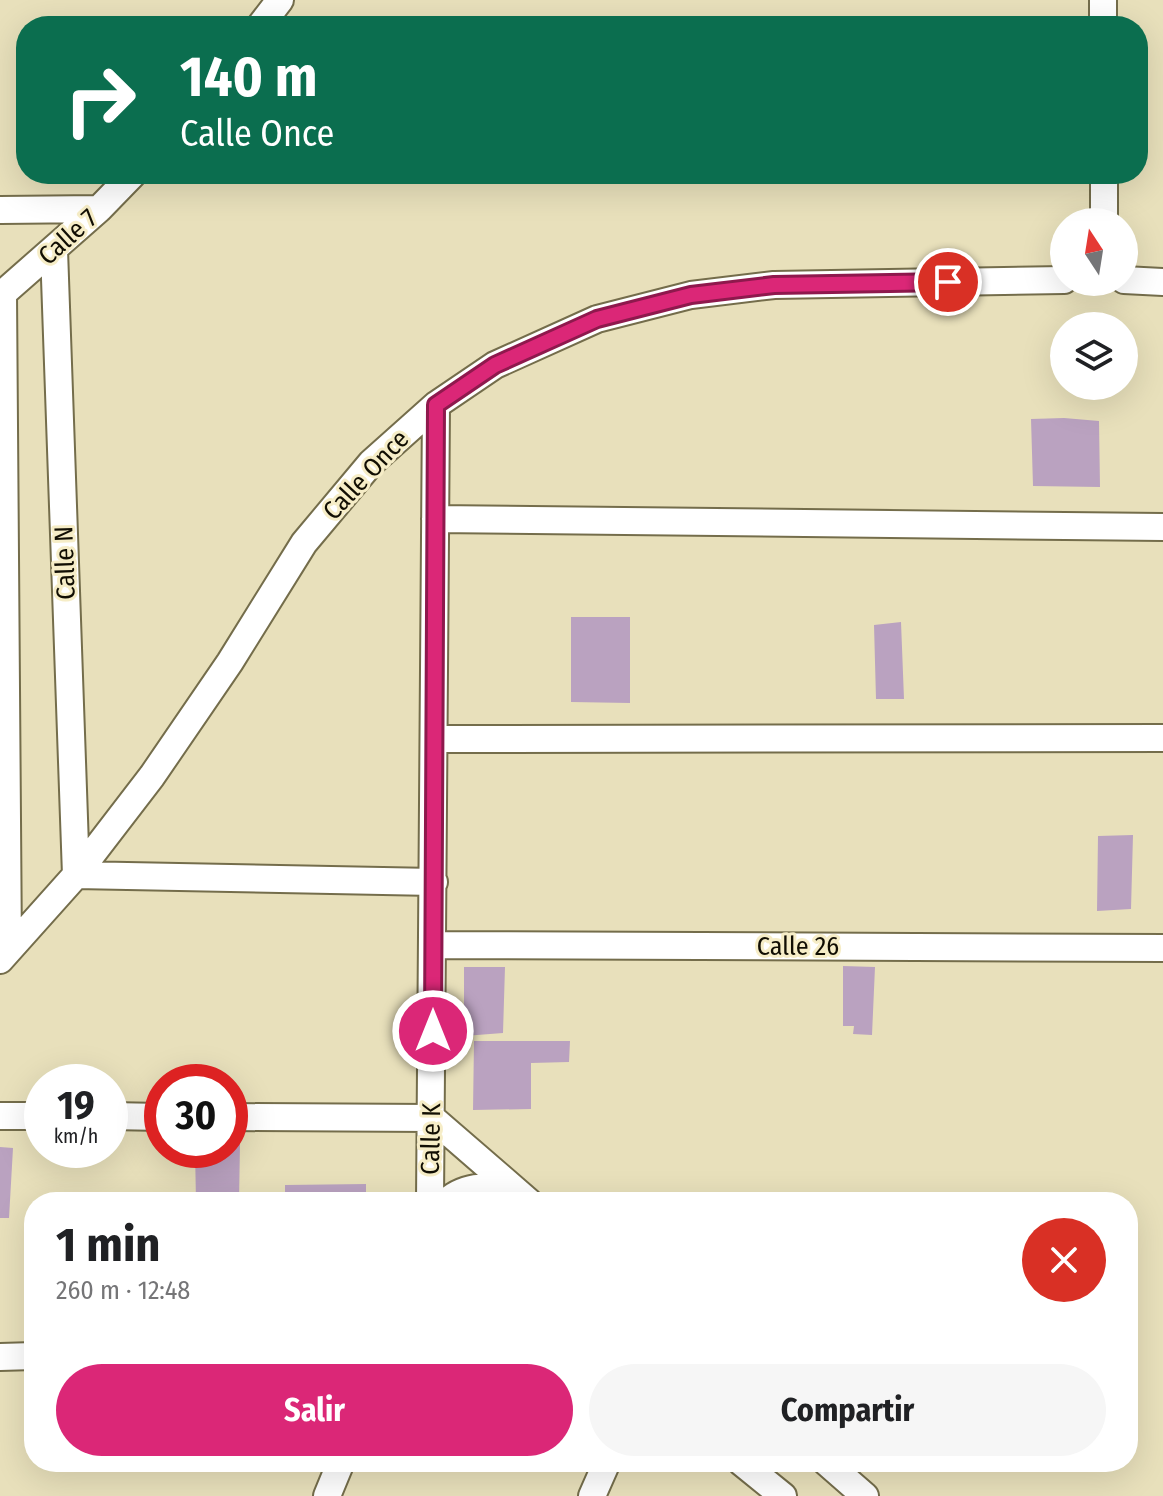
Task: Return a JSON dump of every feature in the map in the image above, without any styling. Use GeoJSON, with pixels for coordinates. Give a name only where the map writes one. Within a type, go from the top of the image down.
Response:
{"type":"FeatureCollection","features":[{"type":"Feature","properties":{"kind":"street"},"geometry":{"type":"LineString","coordinates":[[268,16],[280,0]]}},
{"type":"Feature","properties":{"kind":"street","name":"Calle 7"},"geometry":{"type":"LineString","coordinates":[[2,295],[123,184]]}},
{"type":"Feature","properties":{"kind":"street"},"geometry":{"type":"LineString","coordinates":[[1104,184],[1104,208]]}},
{"type":"Feature","properties":{"kind":"street"},"geometry":{"type":"LineString","coordinates":[[0,210],[99,209]]}},
{"type":"Feature","properties":{"kind":"street","name":"Calle N"},"geometry":{"type":"LineString","coordinates":[[54,250],[76,875]]}},
{"type":"Feature","properties":{"kind":"street","name":"Calle Once"},"geometry":{"type":"LineString","coordinates":[[4,955],[76,875],[152,776],[304,543],[371,463],[436,405],[495,365],[597,319],[691,295],[774,285],[1050,280]]}},
{"type":"Feature","properties":{"kind":"street"},"geometry":{"type":"LineString","coordinates":[[1138,281],[1163,282]]}},
{"type":"Feature","properties":{"kind":"street"},"geometry":{"type":"LineString","coordinates":[[2,295],[4,955]]}},
{"type":"Feature","properties":{"kind":"street","name":"Calle K"},"geometry":{"type":"LineString","coordinates":[[430,1192],[436,405]]}},
{"type":"Feature","properties":{"kind":"street"},"geometry":{"type":"LineString","coordinates":[[435,519],[1163,527]]}},
{"type":"Feature","properties":{"kind":"street"},"geometry":{"type":"LineString","coordinates":[[434,739],[1163,738]]}},
{"type":"Feature","properties":{"kind":"street"},"geometry":{"type":"LineString","coordinates":[[76,875],[434,882]]}},
{"type":"Feature","properties":{"kind":"street","name":"Calle 26"},"geometry":{"type":"LineString","coordinates":[[433,945],[1163,948]]}},
{"type":"Feature","properties":{"kind":"street"},"geometry":{"type":"LineString","coordinates":[[0,1116],[24,1116]]}},
{"type":"Feature","properties":{"kind":"street"},"geometry":{"type":"LineString","coordinates":[[248,1117],[432,1118],[517,1192]]}},
{"type":"Feature","properties":{"kind":"street"},"geometry":{"type":"LineString","coordinates":[[462,1192],[490,1187],[508,1192]]}},
{"type":"Feature","properties":{"kind":"street"},"geometry":{"type":"LineString","coordinates":[[0,1357],[24,1356]]}},
{"type":"Feature","properties":{"kind":"street"},"geometry":{"type":"LineString","coordinates":[[327,1496],[337,1472]]}},
{"type":"Feature","properties":{"kind":"street"},"geometry":{"type":"LineString","coordinates":[[592,1496],[603,1472]]}},
{"type":"Feature","properties":{"kind":"street"},"geometry":{"type":"LineString","coordinates":[[753,1472],[783,1496]]}},
{"type":"Feature","properties":{"kind":"street"},"geometry":{"type":"LineString","coordinates":[[837,1472],[865,1496]]}},
{"type":"Feature","properties":{"kind":"building"},"geometry":{"type":"Polygon","coordinates":[[[1031,419],[1099,421],[1100,487],[1033,486],[1031,419]]]}},
{"type":"Feature","properties":{"kind":"building"},"geometry":{"type":"Polygon","coordinates":[[[571,617],[630,617],[630,703],[571,702],[571,617]]]}},
{"type":"Feature","properties":{"kind":"building"},"geometry":{"type":"Polygon","coordinates":[[[901,622],[904,699],[876,699],[874,625],[901,622]]]}},
{"type":"Feature","properties":{"kind":"building"},"geometry":{"type":"Polygon","coordinates":[[[1133,835],[1131,909],[1097,911],[1098,836],[1133,835]]]}},
{"type":"Feature","properties":{"kind":"building"},"geometry":{"type":"Polygon","coordinates":[[[843,966],[875,967],[872,1035],[853,1034],[854,1026],[843,1026],[843,966]]]}},
{"type":"Feature","properties":{"kind":"building"},"geometry":{"type":"Polygon","coordinates":[[[464,967],[505,967],[503,1033],[464,1036],[464,967]]]}},
{"type":"Feature","properties":{"kind":"building"},"geometry":{"type":"Polygon","coordinates":[[[474,1041],[570,1041],[569,1062],[531,1063],[531,1109],[473,1110],[474,1041]]]}},
{"type":"Feature","properties":{"kind":"building"},"geometry":{"type":"Polygon","coordinates":[[[0,1147],[13,1148],[9,1218],[0,1218],[0,1147]]]}},
{"type":"Feature","properties":{"kind":"building"},"geometry":{"type":"Polygon","coordinates":[[[195,1168],[240,1168],[239,1192],[196,1192],[195,1168]]]}},
{"type":"Feature","properties":{"kind":"building"},"geometry":{"type":"Polygon","coordinates":[[[366,1184],[366,1192],[285,1192],[285,1185],[366,1184]]]}},
{"type":"Feature","properties":{"kind":"route"},"geometry":{"type":"LineString","coordinates":[[433,1031],[436,405],[495,365],[597,319],[691,295],[774,285],[948,282]]}}]}
